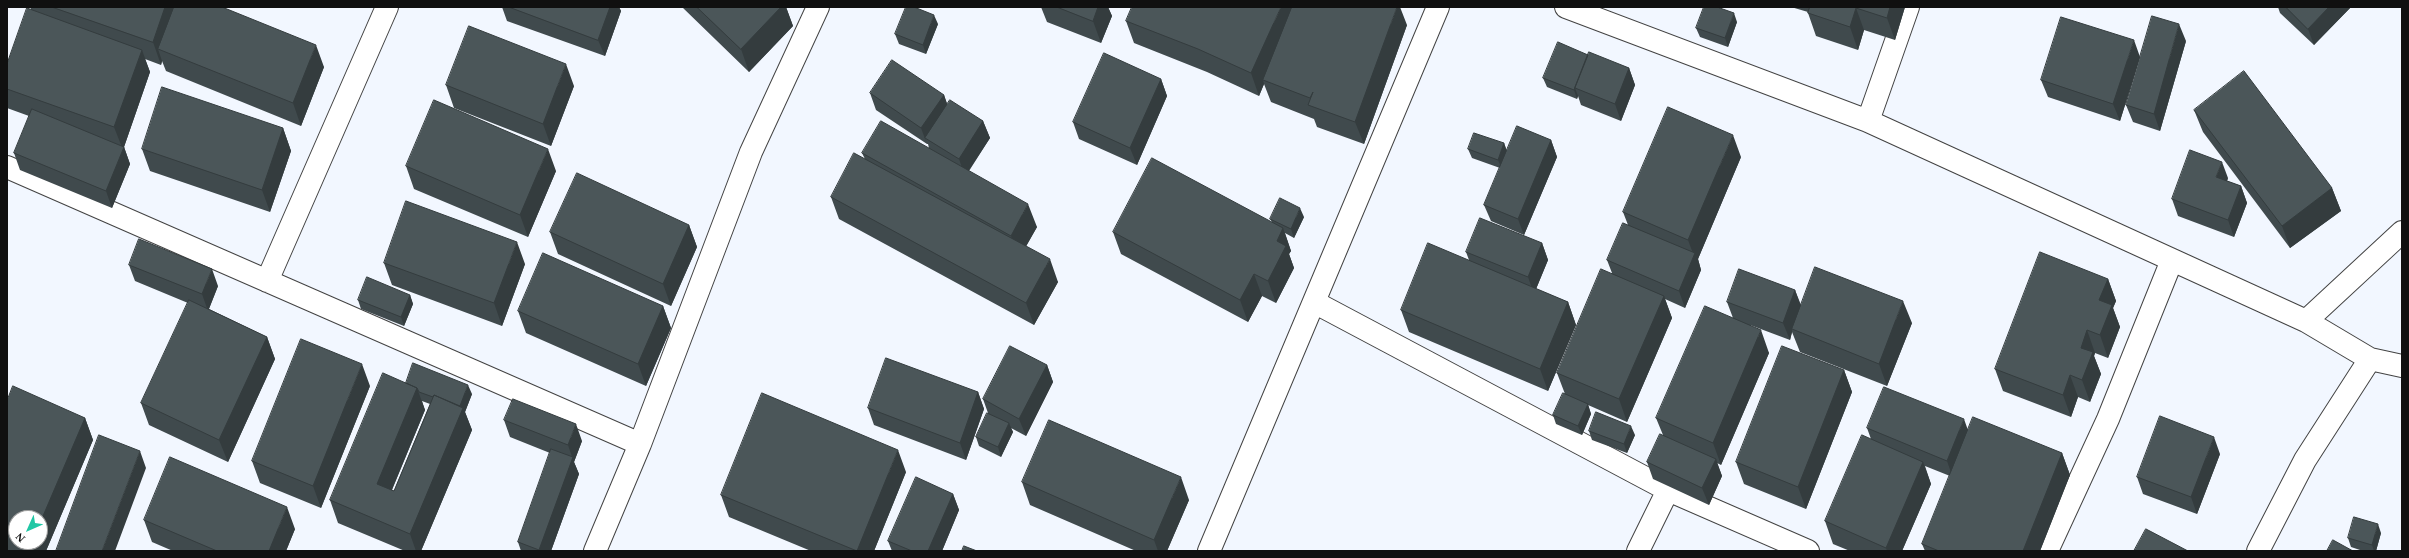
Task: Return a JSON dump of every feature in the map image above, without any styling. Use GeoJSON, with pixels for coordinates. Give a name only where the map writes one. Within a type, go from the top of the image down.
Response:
{"type":"FeatureCollection","features":[{"type":"Feature","properties":{"kind":"street"},"geometry":{"type":"LineString","coordinates":[[267,281],[387,7]]}},
{"type":"Feature","properties":{"kind":"street"},"geometry":{"type":"LineString","coordinates":[[595,551],[640,444],[751,152],[818,7]]}},
{"type":"Feature","properties":{"kind":"street"},"geometry":{"type":"LineString","coordinates":[[1209,551],[1438,7]]}},
{"type":"Feature","properties":{"kind":"street"},"geometry":{"type":"LineString","coordinates":[[1566,7],[1868,121],[2306,321],[2370,359],[2402,366]]}},
{"type":"Feature","properties":{"kind":"street"},"geometry":{"type":"LineString","coordinates":[[1868,121],[1908,7]]}},
{"type":"Feature","properties":{"kind":"street"},"geometry":{"type":"LineString","coordinates":[[7,167],[640,444]]}},
{"type":"Feature","properties":{"kind":"street"},"geometry":{"type":"LineString","coordinates":[[2306,321],[2402,232]]}},
{"type":"Feature","properties":{"kind":"street"},"geometry":{"type":"LineString","coordinates":[[2048,551],[2108,419],[2172,260]]}},
{"type":"Feature","properties":{"kind":"street"},"geometry":{"type":"LineString","coordinates":[[1314,302],[1668,490],[1808,551]]}},
{"type":"Feature","properties":{"kind":"street"},"geometry":{"type":"LineString","coordinates":[[2258,551],[2304,460],[2370,359]]}},
{"type":"Feature","properties":{"kind":"street"},"geometry":{"type":"LineString","coordinates":[[1638,551],[1668,490]]}},
{"type":"Feature","properties":{"kind":"building"},"geometry":{"type":"Polygon","coordinates":[[[52,7],[165,7],[153,42],[52,7]]]}},
{"type":"Feature","properties":{"kind":"building"},"geometry":{"type":"Polygon","coordinates":[[[174,7],[222,7],[316,45],[293,103],[158,49],[174,7]]]}},
{"type":"Feature","properties":{"kind":"building"},"geometry":{"type":"Polygon","coordinates":[[[509,7],[610,7],[598,40],[509,7]]]}},
{"type":"Feature","properties":{"kind":"building"},"geometry":{"type":"Polygon","coordinates":[[[697,7],[781,7],[741,49],[697,7]]]}},
{"type":"Feature","properties":{"kind":"building"},"geometry":{"type":"Polygon","coordinates":[[[906,7],[914,7],[934,15],[923,45],[895,34],[906,7]]]}},
{"type":"Feature","properties":{"kind":"building"},"geometry":{"type":"Polygon","coordinates":[[[1057,7],[1098,7],[1093,21],[1057,7]]]}},
{"type":"Feature","properties":{"kind":"building"},"geometry":{"type":"Polygon","coordinates":[[[1132,7],[1281,7],[1251,73],[1198,49],[1126,21],[1132,7]]]}},
{"type":"Feature","properties":{"kind":"building"},"geometry":{"type":"Polygon","coordinates":[[[1292,7],[1397,7],[1355,122],[1308,105],[1313,92],[1310,98],[1263,80],[1292,7]]]}},
{"type":"Feature","properties":{"kind":"building"},"geometry":{"type":"Polygon","coordinates":[[[1704,7],[1717,7],[1734,13],[1725,38],[1696,28],[1704,7]]]}},
{"type":"Feature","properties":{"kind":"building"},"geometry":{"type":"Polygon","coordinates":[[[1810,7],[1890,7],[1887,18],[1856,8],[1850,27],[1808,13],[1810,7]]]}},
{"type":"Feature","properties":{"kind":"building"},"geometry":{"type":"Polygon","coordinates":[[[2286,7],[2329,7],[2308,29],[2286,7]]]}},
{"type":"Feature","properties":{"kind":"building"},"geometry":{"type":"Polygon","coordinates":[[[27,8],[142,50],[114,127],[7,89],[7,64],[27,8]]]}},
{"type":"Feature","properties":{"kind":"building"},"geometry":{"type":"Polygon","coordinates":[[[2152,16],[2179,24],[2154,114],[2126,105],[2152,16]]]}},
{"type":"Feature","properties":{"kind":"building"},"geometry":{"type":"Polygon","coordinates":[[[2061,17],[2134,40],[2113,104],[2041,80],[2061,17]]]}},
{"type":"Feature","properties":{"kind":"building"},"geometry":{"type":"Polygon","coordinates":[[[469,26],[566,64],[543,124],[446,85],[469,26]]]}},
{"type":"Feature","properties":{"kind":"building"},"geometry":{"type":"Polygon","coordinates":[[[1558,42],[1588,55],[1574,90],[1543,78],[1558,42]]]}},
{"type":"Feature","properties":{"kind":"building"},"geometry":{"type":"Polygon","coordinates":[[[1589,52],[1629,68],[1615,104],[1575,88],[1589,52]]]}},
{"type":"Feature","properties":{"kind":"building"},"geometry":{"type":"Polygon","coordinates":[[[1104,53],[1161,79],[1130,148],[1073,122],[1104,53]]]}},
{"type":"Feature","properties":{"kind":"building"},"geometry":{"type":"Polygon","coordinates":[[[892,60],[944,95],[921,128],[870,93],[892,60]]]}},
{"type":"Feature","properties":{"kind":"building"},"geometry":{"type":"Polygon","coordinates":[[[2244,71],[2332,188],[2282,226],[2194,110],[2244,71]]]}},
{"type":"Feature","properties":{"kind":"building"},"geometry":{"type":"Polygon","coordinates":[[[162,87],[283,128],[262,190],[142,149],[162,87]]]}},
{"type":"Feature","properties":{"kind":"building"},"geometry":{"type":"Polygon","coordinates":[[[434,100],[548,149],[520,215],[406,166],[434,100]]]}},
{"type":"Feature","properties":{"kind":"building"},"geometry":{"type":"Polygon","coordinates":[[[950,100],[983,121],[959,159],[925,138],[950,100]]]}},
{"type":"Feature","properties":{"kind":"building"},"geometry":{"type":"Polygon","coordinates":[[[1668,107],[1733,135],[1688,240],[1623,212],[1668,107]]]}},
{"type":"Feature","properties":{"kind":"building"},"geometry":{"type":"Polygon","coordinates":[[[32,109],[124,147],[106,191],[14,153],[32,109]]]}},
{"type":"Feature","properties":{"kind":"building"},"geometry":{"type":"Polygon","coordinates":[[[881,121],[1028,204],[1011,236],[862,153],[881,121]]]}},
{"type":"Feature","properties":{"kind":"building"},"geometry":{"type":"Polygon","coordinates":[[[1517,126],[1551,140],[1518,219],[1484,205],[1517,126]]]}},
{"type":"Feature","properties":{"kind":"building"},"geometry":{"type":"Polygon","coordinates":[[[1474,133],[1504,143],[1498,160],[1468,149],[1474,133]]]}},
{"type":"Feature","properties":{"kind":"building"},"geometry":{"type":"Polygon","coordinates":[[[2190,150],[2222,162],[2216,177],[2241,186],[2228,220],[2172,199],[2190,150]]]}},
{"type":"Feature","properties":{"kind":"building"},"geometry":{"type":"Polygon","coordinates":[[[854,153],[1050,259],[1026,303],[831,197],[854,153]]]}},
{"type":"Feature","properties":{"kind":"building"},"geometry":{"type":"Polygon","coordinates":[[[1152,158],[1283,228],[1277,241],[1286,246],[1268,281],[1254,274],[1240,300],[1113,232],[1152,158]]]}},
{"type":"Feature","properties":{"kind":"building"},"geometry":{"type":"Polygon","coordinates":[[[577,173],[689,225],[663,284],[550,232],[577,173]]]}},
{"type":"Feature","properties":{"kind":"building"},"geometry":{"type":"Polygon","coordinates":[[[1280,198],[1300,208],[1291,229],[1270,219],[1280,198]]]}},
{"type":"Feature","properties":{"kind":"building"},"geometry":{"type":"Polygon","coordinates":[[[406,201],[517,242],[494,303],[384,263],[406,201]]]}},
{"type":"Feature","properties":{"kind":"building"},"geometry":{"type":"Polygon","coordinates":[[[1480,218],[1542,243],[1528,277],[1466,252],[1480,218]]]}},
{"type":"Feature","properties":{"kind":"building"},"geometry":{"type":"Polygon","coordinates":[[[1623,223],[1695,253],[1679,291],[1607,260],[1623,223]]]}},
{"type":"Feature","properties":{"kind":"building"},"geometry":{"type":"Polygon","coordinates":[[[139,239],[212,269],[202,294],[129,265],[139,239]]]}},
{"type":"Feature","properties":{"kind":"building"},"geometry":{"type":"Polygon","coordinates":[[[1428,243],[1568,302],[1540,369],[1401,310],[1428,243]]]}},
{"type":"Feature","properties":{"kind":"building"},"geometry":{"type":"Polygon","coordinates":[[[2040,252],[2108,279],[2099,300],[2112,305],[2100,335],[2087,330],[2081,348],[2093,352],[2082,380],[2070,375],[2063,395],[1995,369],[2040,252]]]}},
{"type":"Feature","properties":{"kind":"building"},"geometry":{"type":"Polygon","coordinates":[[[543,253],[663,306],[638,364],[518,311],[543,253]]]}},
{"type":"Feature","properties":{"kind":"building"},"geometry":{"type":"Polygon","coordinates":[[[1815,267],[1903,301],[1879,364],[1792,329],[1815,267]]]}},
{"type":"Feature","properties":{"kind":"building"},"geometry":{"type":"Polygon","coordinates":[[[1601,269],[1664,296],[1619,399],[1557,373],[1601,269]]]}},
{"type":"Feature","properties":{"kind":"building"},"geometry":{"type":"Polygon","coordinates":[[[1739,269],[1795,290],[1783,323],[1727,302],[1739,269]]]}},
{"type":"Feature","properties":{"kind":"building"},"geometry":{"type":"Polygon","coordinates":[[[367,277],[410,295],[401,317],[358,300],[367,277]]]}},
{"type":"Feature","properties":{"kind":"building"},"geometry":{"type":"Polygon","coordinates":[[[189,300],[267,337],[219,440],[141,403],[189,300]]]}},
{"type":"Feature","properties":{"kind":"building"},"geometry":{"type":"Polygon","coordinates":[[[1705,306],[1761,330],[1713,443],[1656,418],[1705,306]]]}},
{"type":"Feature","properties":{"kind":"building"},"geometry":{"type":"Polygon","coordinates":[[[301,339],[362,364],[313,486],[252,461],[301,339]]]}},
{"type":"Feature","properties":{"kind":"building"},"geometry":{"type":"Polygon","coordinates":[[[1010,346],[1047,365],[1019,419],[983,399],[1010,346]]]}},
{"type":"Feature","properties":{"kind":"building"},"geometry":{"type":"Polygon","coordinates":[[[1782,346],[1844,370],[1798,487],[1736,462],[1782,346]]]}},
{"type":"Feature","properties":{"kind":"building"},"geometry":{"type":"Polygon","coordinates":[[[886,358],[978,392],[960,443],[868,408],[886,358]]]}},
{"type":"Feature","properties":{"kind":"building"},"geometry":{"type":"Polygon","coordinates":[[[413,363],[468,385],[460,406],[434,395],[433,397],[419,392],[417,388],[406,383],[413,363]]]}},
{"type":"Feature","properties":{"kind":"building"},"geometry":{"type":"Polygon","coordinates":[[[383,373],[417,388],[377,484],[394,491],[434,395],[463,408],[410,534],[330,500],[383,373]]]}},
{"type":"Feature","properties":{"kind":"building"},"geometry":{"type":"Polygon","coordinates":[[[13,386],[85,418],[46,510],[8,510],[8,531],[7,531],[7,401],[13,386]]]}},
{"type":"Feature","properties":{"kind":"building"},"geometry":{"type":"Polygon","coordinates":[[[1884,387],[1964,419],[1947,461],[1867,428],[1884,387]]]}},
{"type":"Feature","properties":{"kind":"building"},"geometry":{"type":"Polygon","coordinates":[[[762,393],[898,450],[857,551],[721,495],[762,393]]]}},
{"type":"Feature","properties":{"kind":"building"},"geometry":{"type":"Polygon","coordinates":[[[1563,393],[1588,404],[1578,426],[1553,415],[1563,393]]]}},
{"type":"Feature","properties":{"kind":"building"},"geometry":{"type":"Polygon","coordinates":[[[513,399],[576,424],[568,445],[504,420],[513,399]]]}},
{"type":"Feature","properties":{"kind":"building"},"geometry":{"type":"Polygon","coordinates":[[[1596,412],[1631,426],[1624,444],[1589,431],[1596,412]]]}},
{"type":"Feature","properties":{"kind":"building"},"geometry":{"type":"Polygon","coordinates":[[[987,413],[1009,423],[998,447],[976,437],[987,413]]]}},
{"type":"Feature","properties":{"kind":"building"},"geometry":{"type":"Polygon","coordinates":[[[2160,416],[2214,437],[2191,497],[2137,477],[2160,416]]]}},
{"type":"Feature","properties":{"kind":"building"},"geometry":{"type":"Polygon","coordinates":[[[1973,417],[2062,453],[2023,551],[1939,551],[1922,544],[1973,417]]]}},
{"type":"Feature","properties":{"kind":"building"},"geometry":{"type":"Polygon","coordinates":[[[1049,420],[1181,477],[1154,540],[1022,482],[1049,420]]]}},
{"type":"Feature","properties":{"kind":"building"},"geometry":{"type":"Polygon","coordinates":[[[1660,434],[1716,459],[1702,488],[1647,462],[1660,434]]]}},
{"type":"Feature","properties":{"kind":"building"},"geometry":{"type":"Polygon","coordinates":[[[99,435],[140,451],[102,551],[56,551],[99,435]]]}},
{"type":"Feature","properties":{"kind":"building"},"geometry":{"type":"Polygon","coordinates":[[[1862,435],[1923,462],[1886,548],[1825,521],[1862,435]]]}},
{"type":"Feature","properties":{"kind":"building"},"geometry":{"type":"Polygon","coordinates":[[[551,449],[573,457],[539,550],[518,542],[551,449]]]}},
{"type":"Feature","properties":{"kind":"building"},"geometry":{"type":"Polygon","coordinates":[[[170,457],[287,507],[269,551],[217,551],[144,520],[170,457]]]}},
{"type":"Feature","properties":{"kind":"building"},"geometry":{"type":"Polygon","coordinates":[[[916,477],[953,494],[928,551],[912,551],[888,541],[916,477]]]}},
{"type":"Feature","properties":{"kind":"building"},"geometry":{"type":"Polygon","coordinates":[[[2354,517],[2378,524],[2372,545],[2348,538],[2354,517]]]}},
{"type":"Feature","properties":{"kind":"building"},"geometry":{"type":"Polygon","coordinates":[[[2146,529],[2188,551],[2134,551],[2146,529]]]}},
{"type":"Feature","properties":{"kind":"building"},"geometry":{"type":"Polygon","coordinates":[[[2333,540],[2353,551],[2327,551],[2333,540]]]}},
{"type":"Feature","properties":{"kind":"building"},"geometry":{"type":"Polygon","coordinates":[[[964,546],[977,551],[962,551],[964,546]]]}}]}
